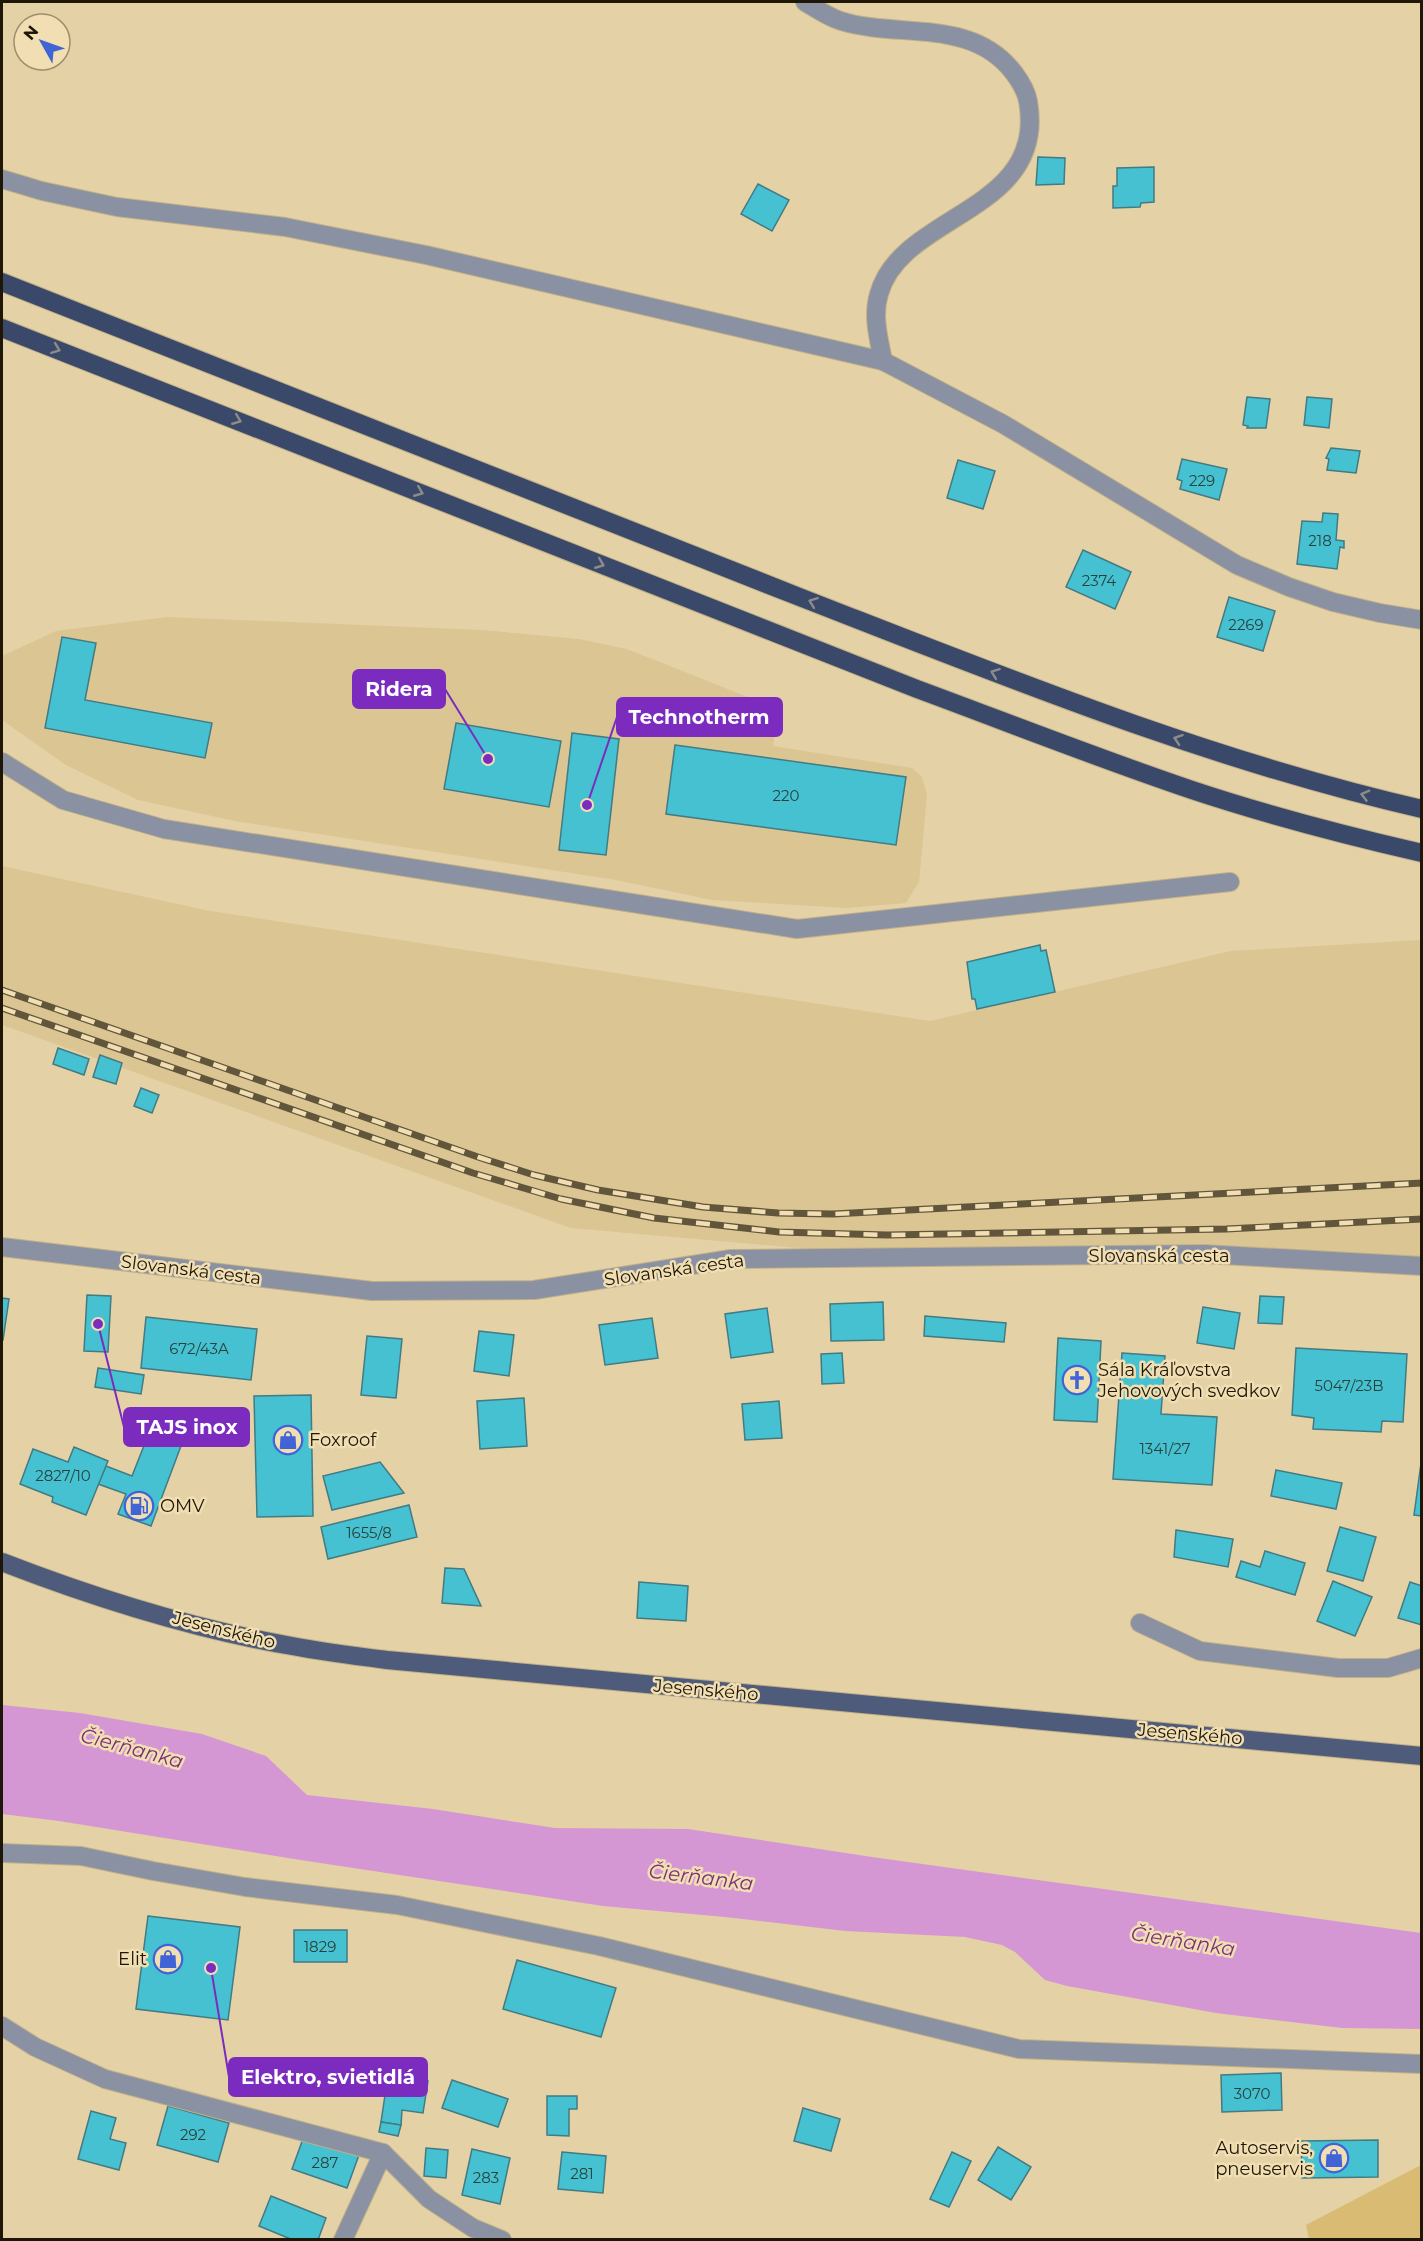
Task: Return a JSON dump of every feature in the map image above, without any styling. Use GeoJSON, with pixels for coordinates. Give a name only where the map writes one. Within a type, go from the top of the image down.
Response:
{"type":"FeatureCollection","features":[{"type":"Feature","properties":{"kind":"highway"},"geometry":{"type":"LineString","coordinates":[[2,282],[1067,700],[1212,751],[1302,778],[1422,809]]}},
{"type":"Feature","properties":{"kind":"highway"},"geometry":{"type":"LineString","coordinates":[[2,328],[917,689],[1051,739],[1192,790],[1285,819],[1422,853]]}},
{"type":"Feature","properties":{"kind":"main road","name":"Jesenského"},"geometry":{"type":"LineString","coordinates":[[2,1562],[109,1601],[202,1626],[291,1646],[387,1660],[1422,1756]]}},
{"type":"Feature","properties":{"kind":"street"},"geometry":{"type":"LineString","coordinates":[[805,2],[823,14],[842,21],[883,28],[951,34],[973,41],[991,51],[1008,65],[1027,96],[1030,114],[1029,130],[1025,147],[1009,176],[994,192],[908,250],[894,264],[884,280],[876,311],[883,361]]}},
{"type":"Feature","properties":{"kind":"street"},"geometry":{"type":"LineString","coordinates":[[2,179],[42,191],[117,207],[285,227],[426,255],[883,361],[1003,424],[1237,565],[1289,587],[1334,602],[1422,620]]}},
{"type":"Feature","properties":{"kind":"street"},"geometry":{"type":"LineString","coordinates":[[2,762],[63,800],[164,829],[797,929],[1230,882]]}},
{"type":"Feature","properties":{"kind":"street","name":"Slovanská cesta"},"geometry":{"type":"LineString","coordinates":[[2,1247],[372,1291],[534,1290],[731,1259],[1204,1254],[1422,1266]]}},
{"type":"Feature","properties":{"kind":"street"},"geometry":{"type":"LineString","coordinates":[[1140,1623],[1200,1651],[1338,1668],[1388,1668],[1422,1658]]}},
{"type":"Feature","properties":{"kind":"street"},"geometry":{"type":"LineString","coordinates":[[2,1852],[81,1856],[245,1887],[397,1905],[599,1946],[1019,2049],[1422,2064]]}},
{"type":"Feature","properties":{"kind":"street"},"geometry":{"type":"LineString","coordinates":[[2,2026],[35,2047],[105,2079],[383,2153],[429,2199],[472,2228],[502,2240]]}},
{"type":"Feature","properties":{"kind":"street"},"geometry":{"type":"LineString","coordinates":[[343,2240],[383,2153]]}},
{"type":"Feature","properties":{"kind":"shaded area"},"geometry":{"type":"Polygon","coordinates":[[[167,617],[482,630],[579,639],[627,649],[778,709],[773,746],[912,768],[922,777],[927,795],[919,882],[906,903],[847,908],[712,900],[616,880],[235,821],[138,800],[66,765],[2,720],[2,656],[56,631],[167,617]]]}},
{"type":"Feature","properties":{"kind":"shaded area"},"geometry":{"type":"Polygon","coordinates":[[[2,866],[210,911],[930,1021],[1231,951],[1421,940],[1421,1262],[843,1252],[571,1228],[2,1025],[2,866]]]}},
{"type":"Feature","properties":{"kind":"shaded area"},"geometry":{"type":"Polygon","coordinates":[[[1421,2165],[1421,2239],[1309,2239],[1306,2225],[1421,2165]]]}},
{"type":"Feature","properties":{"kind":"water","name":"Čierňanka"},"geometry":{"type":"Polygon","coordinates":[[[2,1705],[80,1713],[202,1734],[266,1756],[307,1795],[433,1809],[555,1828],[688,1829],[872,1857],[1421,1933],[1421,2029],[1342,2028],[1216,2013],[1067,1986],[1045,1980],[1015,1952],[1002,1945],[965,1937],[845,1931],[603,1906],[2,1814],[2,1705]]]}},
{"type":"Feature","properties":{"kind":"building"},"geometry":{"type":"Polygon","coordinates":[[[1038,157],[1065,158],[1064,184],[1036,185],[1038,157]]]}},
{"type":"Feature","properties":{"kind":"building"},"geometry":{"type":"Polygon","coordinates":[[[1154,167],[1154,202],[1141,203],[1140,207],[1113,208],[1113,186],[1117,186],[1117,168],[1154,167]]]}},
{"type":"Feature","properties":{"kind":"building"},"geometry":{"type":"Polygon","coordinates":[[[758,184],[789,200],[772,231],[741,214],[758,184]]]}},
{"type":"Feature","properties":{"kind":"building"},"geometry":{"type":"Polygon","coordinates":[[[1247,397],[1270,399],[1266,428],[1247,428],[1248,426],[1243,425],[1247,397]]]}},
{"type":"Feature","properties":{"kind":"building"},"geometry":{"type":"Polygon","coordinates":[[[1307,397],[1332,399],[1329,428],[1304,425],[1307,397]]]}},
{"type":"Feature","properties":{"kind":"building"},"geometry":{"type":"Polygon","coordinates":[[[1331,448],[1360,451],[1356,473],[1327,470],[1329,459],[1326,458],[1331,448]]]}},
{"type":"Feature","properties":{"kind":"building"},"geometry":{"type":"Polygon","coordinates":[[[1182,459],[1227,469],[1219,500],[1180,489],[1182,481],[1177,479],[1182,459]]]}},
{"type":"Feature","properties":{"kind":"building"},"geometry":{"type":"Polygon","coordinates":[[[958,460],[995,471],[983,509],[947,498],[958,460]]]}},
{"type":"Feature","properties":{"kind":"building"},"geometry":{"type":"Polygon","coordinates":[[[1323,513],[1338,514],[1336,540],[1344,541],[1344,548],[1340,547],[1337,569],[1297,564],[1302,521],[1322,522],[1323,513]]]}},
{"type":"Feature","properties":{"kind":"building"},"geometry":{"type":"Polygon","coordinates":[[[1083,550],[1131,572],[1115,609],[1066,587],[1083,550]]]}},
{"type":"Feature","properties":{"kind":"building"},"geometry":{"type":"Polygon","coordinates":[[[1229,597],[1275,611],[1263,651],[1217,637],[1229,597]]]}},
{"type":"Feature","properties":{"kind":"building"},"geometry":{"type":"Polygon","coordinates":[[[62,637],[96,643],[85,700],[212,723],[205,758],[45,728],[62,637]]]}},
{"type":"Feature","properties":{"kind":"building"},"geometry":{"type":"Polygon","coordinates":[[[456,723],[561,741],[549,807],[444,789],[456,723]]]}},
{"type":"Feature","properties":{"kind":"building"},"geometry":{"type":"Polygon","coordinates":[[[572,733],[619,739],[606,855],[559,850],[572,733]]]}},
{"type":"Feature","properties":{"kind":"building"},"geometry":{"type":"Polygon","coordinates":[[[675,745],[906,777],[896,845],[666,814],[675,745]]]}},
{"type":"Feature","properties":{"kind":"building"},"geometry":{"type":"Polygon","coordinates":[[[1040,945],[1041,951],[1046,950],[1055,992],[977,1009],[975,999],[972,999],[967,962],[1040,945]]]}},
{"type":"Feature","properties":{"kind":"building"},"geometry":{"type":"Polygon","coordinates":[[[58,1048],[89,1059],[84,1075],[53,1064],[58,1048]]]}},
{"type":"Feature","properties":{"kind":"building"},"geometry":{"type":"Polygon","coordinates":[[[100,1055],[122,1063],[116,1084],[93,1077],[100,1055]]]}},
{"type":"Feature","properties":{"kind":"building"},"geometry":{"type":"Polygon","coordinates":[[[141,1088],[159,1095],[152,1113],[134,1106],[141,1088]]]}},
{"type":"Feature","properties":{"kind":"building"},"geometry":{"type":"Polygon","coordinates":[[[87,1295],[111,1296],[108,1352],[84,1351],[87,1295]]]}},
{"type":"Feature","properties":{"kind":"building"},"geometry":{"type":"Polygon","coordinates":[[[1260,1296],[1284,1297],[1282,1324],[1258,1323],[1260,1296]]]}},
{"type":"Feature","properties":{"kind":"building"},"geometry":{"type":"Polygon","coordinates":[[[2,1298],[9,1299],[3,1340],[2,1340],[2,1298]]]}},
{"type":"Feature","properties":{"kind":"building"},"geometry":{"type":"Polygon","coordinates":[[[883,1302],[884,1340],[831,1341],[830,1304],[883,1302]]]}},
{"type":"Feature","properties":{"kind":"building"},"geometry":{"type":"Polygon","coordinates":[[[1203,1307],[1240,1313],[1234,1349],[1197,1343],[1203,1307]]]}},
{"type":"Feature","properties":{"kind":"building"},"geometry":{"type":"Polygon","coordinates":[[[767,1308],[773,1352],[731,1358],[725,1314],[767,1308]]]}},
{"type":"Feature","properties":{"kind":"building"},"geometry":{"type":"Polygon","coordinates":[[[925,1316],[1006,1323],[1004,1342],[924,1336],[925,1316]]]}},
{"type":"Feature","properties":{"kind":"building"},"geometry":{"type":"Polygon","coordinates":[[[146,1317],[257,1329],[251,1380],[141,1368],[146,1317]]]}},
{"type":"Feature","properties":{"kind":"building"},"geometry":{"type":"Polygon","coordinates":[[[652,1318],[658,1358],[605,1365],[599,1325],[652,1318]]]}},
{"type":"Feature","properties":{"kind":"building"},"geometry":{"type":"Polygon","coordinates":[[[479,1331],[514,1335],[509,1376],[474,1371],[479,1331]]]}},
{"type":"Feature","properties":{"kind":"building"},"geometry":{"type":"Polygon","coordinates":[[[367,1336],[402,1339],[396,1398],[361,1395],[367,1336]]]}},
{"type":"Feature","properties":{"kind":"building","name":"Sála Kráľovstva Jehovových svedkov"},"geometry":{"type":"Polygon","coordinates":[[[1058,1338],[1101,1341],[1097,1422],[1054,1420],[1058,1338]]]}},
{"type":"Feature","properties":{"kind":"building"},"geometry":{"type":"Polygon","coordinates":[[[1296,1348],[1407,1354],[1403,1422],[1382,1421],[1381,1432],[1313,1429],[1314,1418],[1292,1415],[1296,1348]]]}},
{"type":"Feature","properties":{"kind":"building"},"geometry":{"type":"Polygon","coordinates":[[[842,1353],[844,1383],[822,1384],[821,1354],[842,1353]]]}},
{"type":"Feature","properties":{"kind":"building"},"geometry":{"type":"Polygon","coordinates":[[[1122,1353],[1165,1356],[1161,1414],[1217,1417],[1212,1485],[1113,1479],[1122,1353]]]}},
{"type":"Feature","properties":{"kind":"building"},"geometry":{"type":"Polygon","coordinates":[[[98,1368],[144,1375],[141,1394],[95,1387],[98,1368]]]}},
{"type":"Feature","properties":{"kind":"building"},"geometry":{"type":"Polygon","coordinates":[[[311,1395],[313,1516],[257,1517],[254,1396],[311,1395]]]}},
{"type":"Feature","properties":{"kind":"building"},"geometry":{"type":"Polygon","coordinates":[[[524,1398],[527,1446],[480,1449],[477,1401],[524,1398]]]}},
{"type":"Feature","properties":{"kind":"building"},"geometry":{"type":"Polygon","coordinates":[[[779,1401],[782,1438],[745,1440],[742,1404],[779,1401]]]}},
{"type":"Feature","properties":{"kind":"building"},"geometry":{"type":"Polygon","coordinates":[[[149,1433],[181,1446],[151,1526],[118,1514],[126,1494],[98,1484],[106,1466],[132,1476],[149,1433]]]}},
{"type":"Feature","properties":{"kind":"building"},"geometry":{"type":"Polygon","coordinates":[[[74,1447],[108,1461],[86,1515],[52,1502],[53,1497],[20,1484],[33,1449],[68,1462],[74,1447]]]}},
{"type":"Feature","properties":{"kind":"building"},"geometry":{"type":"Polygon","coordinates":[[[1422,1456],[1422,1516],[1414,1515],[1422,1456]]]}},
{"type":"Feature","properties":{"kind":"building"},"geometry":{"type":"Polygon","coordinates":[[[380,1462],[404,1493],[332,1510],[323,1476],[380,1462]]]}},
{"type":"Feature","properties":{"kind":"building"},"geometry":{"type":"Polygon","coordinates":[[[1276,1470],[1342,1483],[1336,1509],[1271,1496],[1276,1470]]]}},
{"type":"Feature","properties":{"kind":"building"},"geometry":{"type":"Polygon","coordinates":[[[409,1505],[417,1537],[328,1559],[321,1527],[409,1505]]]}},
{"type":"Feature","properties":{"kind":"building"},"geometry":{"type":"Polygon","coordinates":[[[1340,1527],[1376,1537],[1363,1581],[1327,1571],[1340,1527]]]}},
{"type":"Feature","properties":{"kind":"building"},"geometry":{"type":"Polygon","coordinates":[[[1176,1530],[1233,1539],[1228,1567],[1174,1557],[1176,1530]]]}},
{"type":"Feature","properties":{"kind":"building"},"geometry":{"type":"Polygon","coordinates":[[[1265,1551],[1305,1563],[1295,1595],[1236,1577],[1241,1561],[1260,1567],[1265,1551]]]}},
{"type":"Feature","properties":{"kind":"building"},"geometry":{"type":"Polygon","coordinates":[[[445,1568],[464,1569],[481,1606],[442,1603],[445,1568]]]}},
{"type":"Feature","properties":{"kind":"building"},"geometry":{"type":"Polygon","coordinates":[[[1333,1581],[1372,1597],[1355,1636],[1317,1621],[1333,1581]]]}},
{"type":"Feature","properties":{"kind":"building"},"geometry":{"type":"Polygon","coordinates":[[[639,1582],[688,1586],[686,1621],[637,1618],[639,1582]]]}},
{"type":"Feature","properties":{"kind":"building"},"geometry":{"type":"Polygon","coordinates":[[[1410,1582],[1422,1586],[1422,1625],[1398,1618],[1410,1582]]]}},
{"type":"Feature","properties":{"kind":"building"},"geometry":{"type":"Polygon","coordinates":[[[148,1916],[240,1927],[228,2020],[136,2009],[148,1916]]]}},
{"type":"Feature","properties":{"kind":"building"},"geometry":{"type":"Polygon","coordinates":[[[294,1930],[347,1930],[347,1962],[294,1962],[294,1930]]]}},
{"type":"Feature","properties":{"kind":"building"},"geometry":{"type":"Polygon","coordinates":[[[517,1960],[616,1988],[601,2037],[503,2009],[517,1960]]]}},
{"type":"Feature","properties":{"kind":"building"},"geometry":{"type":"Polygon","coordinates":[[[1281,2073],[1282,2110],[1222,2112],[1221,2075],[1281,2073]]]}},
{"type":"Feature","properties":{"kind":"building"},"geometry":{"type":"Polygon","coordinates":[[[388,2075],[428,2081],[423,2113],[402,2110],[401,2125],[381,2122],[388,2075]]]}},
{"type":"Feature","properties":{"kind":"building"},"geometry":{"type":"Polygon","coordinates":[[[452,2080],[508,2099],[498,2127],[442,2108],[452,2080]]]}},
{"type":"Feature","properties":{"kind":"building"},"geometry":{"type":"Polygon","coordinates":[[[547,2096],[577,2096],[577,2109],[569,2109],[569,2136],[547,2135],[547,2096]]]}},
{"type":"Feature","properties":{"kind":"building"},"geometry":{"type":"Polygon","coordinates":[[[168,2106],[229,2123],[218,2162],[157,2145],[168,2106]]]}},
{"type":"Feature","properties":{"kind":"building"},"geometry":{"type":"Polygon","coordinates":[[[803,2108],[840,2119],[831,2151],[794,2141],[803,2108]]]}},
{"type":"Feature","properties":{"kind":"building"},"geometry":{"type":"Polygon","coordinates":[[[91,2111],[116,2118],[110,2139],[126,2143],[119,2170],[78,2159],[91,2111]]]}},
{"type":"Feature","properties":{"kind":"building"},"geometry":{"type":"Polygon","coordinates":[[[381,2122],[401,2125],[398,2136],[379,2132],[381,2122]]]}},
{"type":"Feature","properties":{"kind":"building"},"geometry":{"type":"Polygon","coordinates":[[[304,2136],[359,2155],[347,2188],[292,2169],[304,2136]]]}},
{"type":"Feature","properties":{"kind":"building"},"geometry":{"type":"Polygon","coordinates":[[[1378,2140],[1378,2177],[1302,2178],[1301,2141],[1378,2140]]]}},
{"type":"Feature","properties":{"kind":"building"},"geometry":{"type":"Polygon","coordinates":[[[998,2147],[1031,2167],[1011,2200],[978,2180],[998,2147]]]}},
{"type":"Feature","properties":{"kind":"building"},"geometry":{"type":"Polygon","coordinates":[[[426,2148],[448,2150],[446,2178],[424,2176],[426,2148]]]}},
{"type":"Feature","properties":{"kind":"building"},"geometry":{"type":"Polygon","coordinates":[[[472,2149],[510,2158],[500,2204],[462,2195],[472,2149]]]}},
{"type":"Feature","properties":{"kind":"building"},"geometry":{"type":"Polygon","coordinates":[[[562,2152],[606,2156],[603,2193],[558,2189],[562,2152]]]}},
{"type":"Feature","properties":{"kind":"building"},"geometry":{"type":"Polygon","coordinates":[[[952,2152],[971,2161],[949,2207],[930,2199],[952,2152]]]}},
{"type":"Feature","properties":{"kind":"building"},"geometry":{"type":"Polygon","coordinates":[[[271,2196],[326,2218],[318,2240],[293,2240],[259,2226],[271,2196]]]}},
{"type":"Feature","properties":{"kind":"railway"},"geometry":{"type":"LineString","coordinates":[[2,990],[534,1175],[598,1190],[703,1207],[778,1213],[833,1214],[1422,1183]]}},
{"type":"Feature","properties":{"kind":"railway"},"geometry":{"type":"LineString","coordinates":[[2,1008],[473,1173],[561,1199],[654,1218],[779,1232],[887,1235],[1226,1229],[1422,1219]]}},
{"type":"Feature","properties":{"kind":"place","name":"Ridera"},"geometry":{"type":"Point","coordinates":[488,759]}},
{"type":"Feature","properties":{"kind":"place","name":"Technotherm"},"geometry":{"type":"Point","coordinates":[587,805]}},
{"type":"Feature","properties":{"kind":"place","name":"TAJS inox"},"geometry":{"type":"Point","coordinates":[98,1324]}},
{"type":"Feature","properties":{"kind":"place","name":"Sála Kráľovstva Jehovových svedkov"},"geometry":{"type":"Point","coordinates":[1077,1380]}},
{"type":"Feature","properties":{"kind":"place","name":"Foxroof"},"geometry":{"type":"Point","coordinates":[288,1440]}},
{"type":"Feature","properties":{"kind":"place","name":"OMV"},"geometry":{"type":"Point","coordinates":[139,1506]}},
{"type":"Feature","properties":{"kind":"place","name":"Elit"},"geometry":{"type":"Point","coordinates":[168,1959]}},
{"type":"Feature","properties":{"kind":"place","name":"Elektro, svietidlá"},"geometry":{"type":"Point","coordinates":[211,1968]}},
{"type":"Feature","properties":{"kind":"place","name":"Autoservis, pneuservis"},"geometry":{"type":"Point","coordinates":[1334,2158]}}]}
